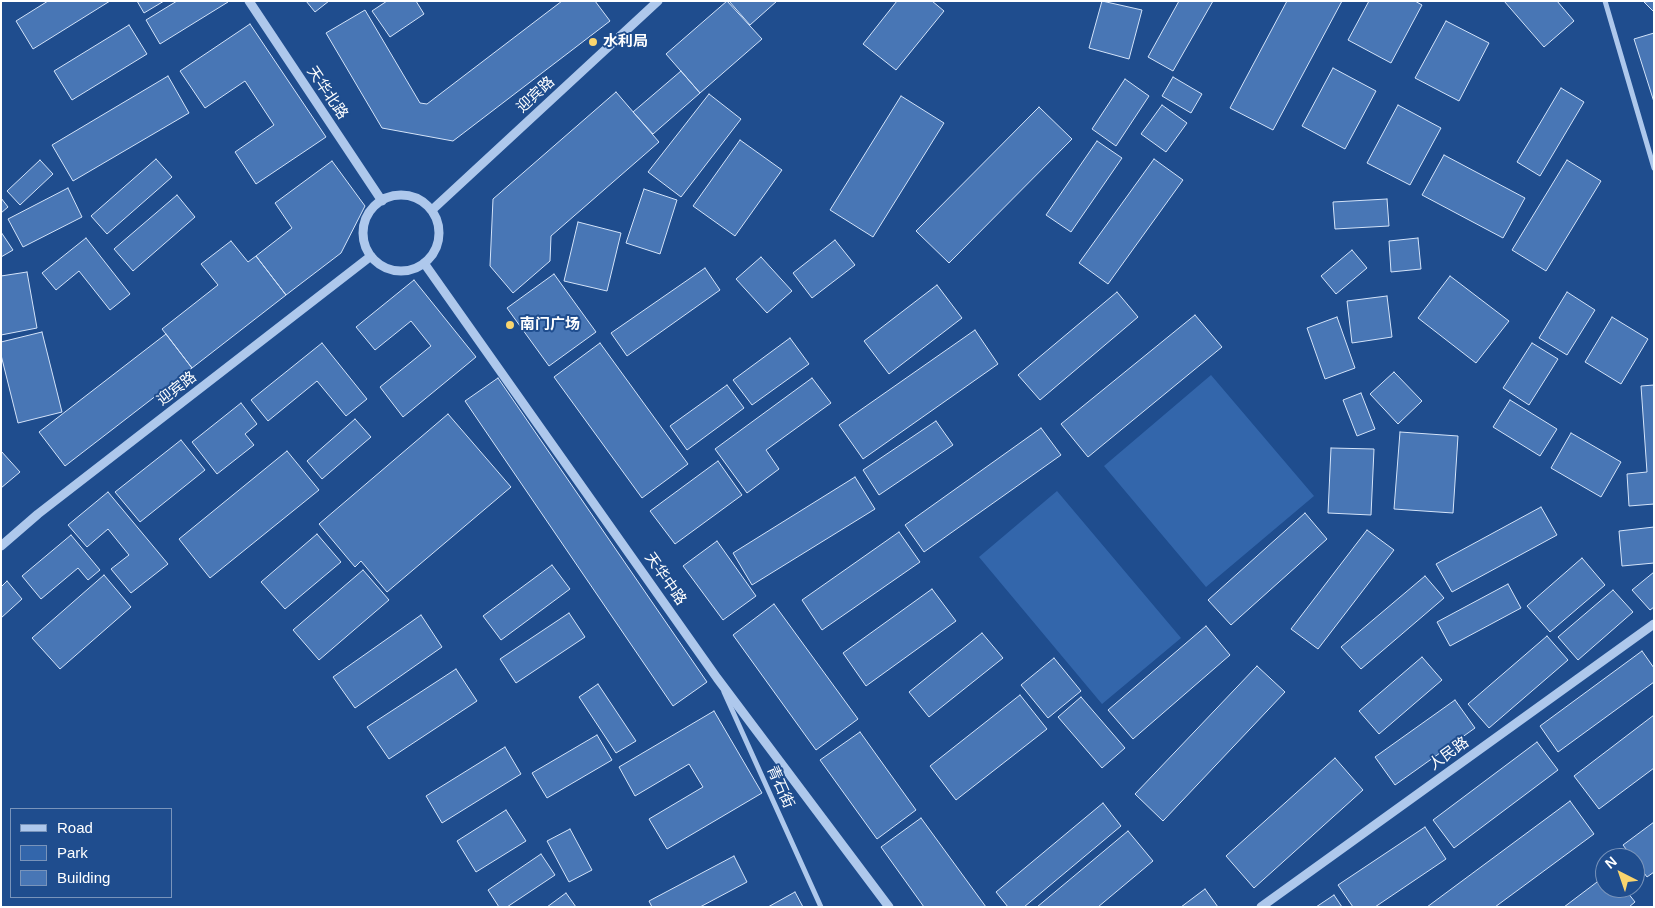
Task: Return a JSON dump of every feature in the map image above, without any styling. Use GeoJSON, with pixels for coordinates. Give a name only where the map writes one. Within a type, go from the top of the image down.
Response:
{"type":"FeatureCollection","features":[{"type":"Feature","properties":{"kind":"street","name":"天华北路"},"geometry":{"type":"LineString","coordinates":[[249,1],[382,201]]}},
{"type":"Feature","properties":{"kind":"street","name":"迎宾路"},"geometry":{"type":"LineString","coordinates":[[432,210],[658,1]]}},
{"type":"Feature","properties":{"kind":"street"},"geometry":{"type":"LineString","coordinates":[[1605,1],[1654,168]]}},
{"type":"Feature","properties":{"kind":"street"},"geometry":{"type":"LineString","coordinates":[[398,195],[411,196],[423,201],[432,210],[438,221],[440,234],[438,246],[424,263],[410,271],[397,271],[385,268],[371,256],[364,239],[364,227],[368,215],[382,201],[398,195]]}},
{"type":"Feature","properties":{"kind":"street","name":"迎宾路"},"geometry":{"type":"LineString","coordinates":[[1,546],[38,514],[371,256]]}},
{"type":"Feature","properties":{"kind":"street","name":"天华中路"},"geometry":{"type":"LineString","coordinates":[[424,263],[717,678],[889,907]]}},
{"type":"Feature","properties":{"kind":"street","name":"人民路"},"geometry":{"type":"LineString","coordinates":[[1261,907],[1654,624]]}},
{"type":"Feature","properties":{"kind":"street","name":"青石街"},"geometry":{"type":"LineString","coordinates":[[717,678],[820,907]]}},
{"type":"Feature","properties":{"kind":"green space"},"geometry":{"type":"Polygon","coordinates":[[[1211,375],[1314,496],[1206,587],[1104,466],[1211,375]]]}},
{"type":"Feature","properties":{"kind":"green space"},"geometry":{"type":"Polygon","coordinates":[[[1057,491],[1181,638],[1102,704],[979,557],[1057,491]]]}},
{"type":"Feature","properties":{"kind":"building"},"geometry":{"type":"Polygon","coordinates":[[[48,1],[110,1],[33,49],[16,21],[48,1]]]}},
{"type":"Feature","properties":{"kind":"building"},"geometry":{"type":"Polygon","coordinates":[[[137,1],[164,1],[144,13],[137,1]]]}},
{"type":"Feature","properties":{"kind":"building"},"geometry":{"type":"Polygon","coordinates":[[[177,1],[228,2],[160,44],[146,20],[177,1]]]}},
{"type":"Feature","properties":{"kind":"building"},"geometry":{"type":"Polygon","coordinates":[[[306,1],[329,1],[315,12],[306,1]]]}},
{"type":"Feature","properties":{"kind":"building"},"geometry":{"type":"Polygon","coordinates":[[[387,1],[416,1],[424,14],[390,37],[372,11],[387,1]]]}},
{"type":"Feature","properties":{"kind":"building"},"geometry":{"type":"Polygon","coordinates":[[[562,1],[595,1],[610,21],[453,141],[382,128],[326,33],[365,10],[420,103],[427,104],[562,1]]]}},
{"type":"Feature","properties":{"kind":"building"},"geometry":{"type":"Polygon","coordinates":[[[727,1],[762,39],[700,93],[666,54],[727,1]]]}},
{"type":"Feature","properties":{"kind":"building"},"geometry":{"type":"Polygon","coordinates":[[[729,1],[777,1],[750,25],[729,1]]]}},
{"type":"Feature","properties":{"kind":"building"},"geometry":{"type":"Polygon","coordinates":[[[897,1],[932,1],[944,11],[896,70],[863,44],[897,1]]]}},
{"type":"Feature","properties":{"kind":"building"},"geometry":{"type":"Polygon","coordinates":[[[1102,1],[1142,10],[1129,59],[1089,48],[1102,1]]]}},
{"type":"Feature","properties":{"kind":"building"},"geometry":{"type":"Polygon","coordinates":[[[1179,1],[1213,1],[1173,71],[1148,57],[1179,1]]]}},
{"type":"Feature","properties":{"kind":"building"},"geometry":{"type":"Polygon","coordinates":[[[1287,1],[1342,1],[1273,130],[1230,108],[1287,1]]]}},
{"type":"Feature","properties":{"kind":"building"},"geometry":{"type":"Polygon","coordinates":[[[1369,1],[1415,1],[1422,5],[1391,63],[1348,40],[1369,1]]]}},
{"type":"Feature","properties":{"kind":"building"},"geometry":{"type":"Polygon","coordinates":[[[1504,1],[1557,1],[1574,21],[1544,47],[1504,1]]]}},
{"type":"Feature","properties":{"kind":"building"},"geometry":{"type":"Polygon","coordinates":[[[1654,1],[1654,12],[1644,2],[1654,1]]]}},
{"type":"Feature","properties":{"kind":"building"},"geometry":{"type":"Polygon","coordinates":[[[1446,21],[1489,43],[1459,101],[1415,78],[1446,21]]]}},
{"type":"Feature","properties":{"kind":"building"},"geometry":{"type":"Polygon","coordinates":[[[250,24],[326,137],[256,184],[235,152],[274,125],[245,81],[205,108],[180,71],[250,24]]]}},
{"type":"Feature","properties":{"kind":"building"},"geometry":{"type":"Polygon","coordinates":[[[129,25],[147,54],[72,100],[54,71],[129,25]]]}},
{"type":"Feature","properties":{"kind":"building"},"geometry":{"type":"Polygon","coordinates":[[[1654,33],[1654,102],[1634,39],[1654,33]]]}},
{"type":"Feature","properties":{"kind":"building"},"geometry":{"type":"Polygon","coordinates":[[[1333,68],[1376,91],[1345,149],[1302,126],[1333,68]]]}},
{"type":"Feature","properties":{"kind":"building"},"geometry":{"type":"Polygon","coordinates":[[[681,71],[700,93],[653,134],[633,112],[681,71]]]}},
{"type":"Feature","properties":{"kind":"building"},"geometry":{"type":"Polygon","coordinates":[[[168,76],[189,113],[73,181],[52,145],[168,76]]]}},
{"type":"Feature","properties":{"kind":"building"},"geometry":{"type":"Polygon","coordinates":[[[1173,77],[1202,94],[1191,113],[1162,96],[1173,77]]]}},
{"type":"Feature","properties":{"kind":"building"},"geometry":{"type":"Polygon","coordinates":[[[1125,79],[1149,96],[1116,146],[1092,129],[1125,79]]]}},
{"type":"Feature","properties":{"kind":"building"},"geometry":{"type":"Polygon","coordinates":[[[1561,88],[1584,102],[1540,176],[1517,162],[1561,88]]]}},
{"type":"Feature","properties":{"kind":"building"},"geometry":{"type":"Polygon","coordinates":[[[616,92],[659,142],[551,236],[550,261],[513,293],[490,266],[493,199],[616,92]]]}},
{"type":"Feature","properties":{"kind":"building"},"geometry":{"type":"Polygon","coordinates":[[[709,94],[741,119],[681,197],[648,172],[709,94]]]}},
{"type":"Feature","properties":{"kind":"building"},"geometry":{"type":"Polygon","coordinates":[[[901,96],[944,123],[873,237],[830,210],[901,96]]]}},
{"type":"Feature","properties":{"kind":"building"},"geometry":{"type":"Polygon","coordinates":[[[1162,105],[1187,123],[1166,152],[1141,134],[1162,105]]]}},
{"type":"Feature","properties":{"kind":"building"},"geometry":{"type":"Polygon","coordinates":[[[1398,105],[1441,128],[1410,185],[1367,163],[1398,105]]]}},
{"type":"Feature","properties":{"kind":"building"},"geometry":{"type":"Polygon","coordinates":[[[1039,107],[1072,139],[949,263],[916,231],[1039,107]]]}},
{"type":"Feature","properties":{"kind":"building"},"geometry":{"type":"Polygon","coordinates":[[[740,140],[782,170],[735,236],[693,206],[740,140]]]}},
{"type":"Feature","properties":{"kind":"building"},"geometry":{"type":"Polygon","coordinates":[[[1097,141],[1122,158],[1071,232],[1046,215],[1097,141]]]}},
{"type":"Feature","properties":{"kind":"building"},"geometry":{"type":"Polygon","coordinates":[[[1444,155],[1525,198],[1503,238],[1422,195],[1444,155]]]}},
{"type":"Feature","properties":{"kind":"building"},"geometry":{"type":"Polygon","coordinates":[[[156,159],[172,177],[107,234],[91,216],[156,159]]]}},
{"type":"Feature","properties":{"kind":"building"},"geometry":{"type":"Polygon","coordinates":[[[1154,159],[1183,180],[1108,284],[1079,263],[1154,159]]]}},
{"type":"Feature","properties":{"kind":"building"},"geometry":{"type":"Polygon","coordinates":[[[40,160],[53,174],[20,205],[7,191],[40,160]]]}},
{"type":"Feature","properties":{"kind":"building"},"geometry":{"type":"Polygon","coordinates":[[[1567,160],[1601,181],[1546,271],[1512,250],[1567,160]]]}},
{"type":"Feature","properties":{"kind":"building"},"geometry":{"type":"Polygon","coordinates":[[[332,161],[365,206],[341,253],[286,295],[256,256],[292,228],[275,203],[332,161]]]}},
{"type":"Feature","properties":{"kind":"building"},"geometry":{"type":"Polygon","coordinates":[[[68,188],[82,217],[23,247],[8,219],[68,188]]]}},
{"type":"Feature","properties":{"kind":"building"},"geometry":{"type":"Polygon","coordinates":[[[644,189],[677,200],[660,254],[626,243],[644,189]]]}},
{"type":"Feature","properties":{"kind":"building"},"geometry":{"type":"Polygon","coordinates":[[[177,195],[195,217],[133,271],[114,249],[177,195]]]}},
{"type":"Feature","properties":{"kind":"building"},"geometry":{"type":"Polygon","coordinates":[[[1,198],[8,207],[1,213],[1,198]]]}},
{"type":"Feature","properties":{"kind":"building"},"geometry":{"type":"Polygon","coordinates":[[[1387,199],[1389,226],[1335,229],[1333,202],[1387,199]]]}},
{"type":"Feature","properties":{"kind":"building"},"geometry":{"type":"Polygon","coordinates":[[[578,222],[621,233],[607,291],[564,281],[578,222]]]}},
{"type":"Feature","properties":{"kind":"building"},"geometry":{"type":"Polygon","coordinates":[[[1,232],[13,250],[1,257],[1,232]]]}},
{"type":"Feature","properties":{"kind":"building"},"geometry":{"type":"Polygon","coordinates":[[[86,238],[130,294],[110,310],[79,271],[56,290],[42,273],[86,238]]]}},
{"type":"Feature","properties":{"kind":"building"},"geometry":{"type":"Polygon","coordinates":[[[1418,238],[1421,269],[1391,272],[1389,241],[1418,238]]]}},
{"type":"Feature","properties":{"kind":"building"},"geometry":{"type":"Polygon","coordinates":[[[835,240],[855,265],[812,298],[793,273],[835,240]]]}},
{"type":"Feature","properties":{"kind":"building"},"geometry":{"type":"Polygon","coordinates":[[[231,241],[248,262],[256,256],[286,295],[192,368],[162,329],[218,285],[201,264],[231,241]]]}},
{"type":"Feature","properties":{"kind":"building"},"geometry":{"type":"Polygon","coordinates":[[[1352,250],[1367,268],[1336,294],[1321,276],[1352,250]]]}},
{"type":"Feature","properties":{"kind":"building"},"geometry":{"type":"Polygon","coordinates":[[[761,257],[792,291],[767,313],[736,279],[761,257]]]}},
{"type":"Feature","properties":{"kind":"building"},"geometry":{"type":"Polygon","coordinates":[[[705,268],[720,290],[627,356],[611,333],[705,268]]]}},
{"type":"Feature","properties":{"kind":"building"},"geometry":{"type":"Polygon","coordinates":[[[27,272],[37,328],[1,335],[1,276],[27,272]]]}},
{"type":"Feature","properties":{"kind":"building"},"geometry":{"type":"Polygon","coordinates":[[[554,274],[596,332],[549,366],[507,308],[554,274]]]}},
{"type":"Feature","properties":{"kind":"building"},"geometry":{"type":"Polygon","coordinates":[[[1450,276],[1509,321],[1476,363],[1418,318],[1450,276]]]}},
{"type":"Feature","properties":{"kind":"building"},"geometry":{"type":"Polygon","coordinates":[[[414,280],[476,357],[403,417],[380,387],[431,346],[411,321],[375,350],[356,327],[414,280]]]}},
{"type":"Feature","properties":{"kind":"building"},"geometry":{"type":"Polygon","coordinates":[[[937,285],[962,318],[889,374],[864,341],[937,285]]]}},
{"type":"Feature","properties":{"kind":"building"},"geometry":{"type":"Polygon","coordinates":[[[1117,292],[1138,317],[1040,400],[1018,375],[1117,292]]]}},
{"type":"Feature","properties":{"kind":"building"},"geometry":{"type":"Polygon","coordinates":[[[1567,292],[1595,310],[1567,355],[1539,338],[1567,292]]]}},
{"type":"Feature","properties":{"kind":"building"},"geometry":{"type":"Polygon","coordinates":[[[1387,296],[1392,337],[1352,343],[1347,301],[1387,296]]]}},
{"type":"Feature","properties":{"kind":"building"},"geometry":{"type":"Polygon","coordinates":[[[1195,315],[1222,347],[1088,457],[1061,424],[1195,315]]]}},
{"type":"Feature","properties":{"kind":"building"},"geometry":{"type":"Polygon","coordinates":[[[1337,317],[1355,368],[1325,379],[1307,328],[1337,317]]]}},
{"type":"Feature","properties":{"kind":"building"},"geometry":{"type":"Polygon","coordinates":[[[1612,317],[1648,339],[1621,384],[1585,362],[1612,317]]]}},
{"type":"Feature","properties":{"kind":"building"},"geometry":{"type":"Polygon","coordinates":[[[975,330],[998,364],[863,459],[839,425],[975,330]]]}},
{"type":"Feature","properties":{"kind":"building"},"geometry":{"type":"Polygon","coordinates":[[[42,332],[62,412],[18,423],[1,355],[1,342],[42,332]]]}},
{"type":"Feature","properties":{"kind":"building"},"geometry":{"type":"Polygon","coordinates":[[[166,334],[192,368],[65,466],[39,432],[166,334]]]}},
{"type":"Feature","properties":{"kind":"building"},"geometry":{"type":"Polygon","coordinates":[[[790,338],[809,364],[752,405],[733,380],[790,338]]]}},
{"type":"Feature","properties":{"kind":"building"},"geometry":{"type":"Polygon","coordinates":[[[322,343],[367,399],[346,416],[317,381],[268,421],[251,400],[322,343]]]}},
{"type":"Feature","properties":{"kind":"building"},"geometry":{"type":"Polygon","coordinates":[[[600,343],[688,464],[642,498],[554,377],[600,343]]]}},
{"type":"Feature","properties":{"kind":"building"},"geometry":{"type":"Polygon","coordinates":[[[1532,343],[1558,359],[1529,405],[1503,388],[1532,343]]]}},
{"type":"Feature","properties":{"kind":"building"},"geometry":{"type":"Polygon","coordinates":[[[1394,372],[1422,401],[1398,424],[1370,394],[1394,372]]]}},
{"type":"Feature","properties":{"kind":"building"},"geometry":{"type":"Polygon","coordinates":[[[498,378],[707,682],[673,706],[465,401],[498,378]]]}},
{"type":"Feature","properties":{"kind":"building"},"geometry":{"type":"Polygon","coordinates":[[[812,378],[831,403],[766,450],[779,469],[747,493],[715,449],[812,378]]]}},
{"type":"Feature","properties":{"kind":"building"},"geometry":{"type":"Polygon","coordinates":[[[727,385],[744,408],[687,450],[670,426],[727,385]]]}},
{"type":"Feature","properties":{"kind":"building"},"geometry":{"type":"Polygon","coordinates":[[[1654,385],[1654,504],[1629,506],[1627,474],[1647,472],[1641,386],[1654,385]]]}},
{"type":"Feature","properties":{"kind":"building"},"geometry":{"type":"Polygon","coordinates":[[[1361,393],[1375,429],[1357,436],[1343,400],[1361,393]]]}},
{"type":"Feature","properties":{"kind":"building"},"geometry":{"type":"Polygon","coordinates":[[[1510,400],[1557,429],[1540,456],[1493,427],[1510,400]]]}},
{"type":"Feature","properties":{"kind":"building"},"geometry":{"type":"Polygon","coordinates":[[[241,403],[257,424],[245,434],[254,445],[217,474],[192,442],[241,403]]]}},
{"type":"Feature","properties":{"kind":"building"},"geometry":{"type":"Polygon","coordinates":[[[448,414],[511,487],[387,592],[361,561],[355,567],[319,524],[448,414]]]}},
{"type":"Feature","properties":{"kind":"building"},"geometry":{"type":"Polygon","coordinates":[[[355,419],[371,437],[322,479],[307,461],[355,419]]]}},
{"type":"Feature","properties":{"kind":"building"},"geometry":{"type":"Polygon","coordinates":[[[936,421],[953,445],[879,495],[863,470],[936,421]]]}},
{"type":"Feature","properties":{"kind":"building"},"geometry":{"type":"Polygon","coordinates":[[[1041,428],[1061,455],[924,552],[905,525],[1041,428]]]}},
{"type":"Feature","properties":{"kind":"building"},"geometry":{"type":"Polygon","coordinates":[[[1400,432],[1458,436],[1453,513],[1394,509],[1400,432]]]}},
{"type":"Feature","properties":{"kind":"building"},"geometry":{"type":"Polygon","coordinates":[[[1571,433],[1621,462],[1601,497],[1551,468],[1571,433]]]}},
{"type":"Feature","properties":{"kind":"building"},"geometry":{"type":"Polygon","coordinates":[[[181,440],[205,470],[140,522],[115,492],[181,440]]]}},
{"type":"Feature","properties":{"kind":"building"},"geometry":{"type":"Polygon","coordinates":[[[1331,448],[1374,449],[1371,515],[1328,513],[1331,448]]]}},
{"type":"Feature","properties":{"kind":"building"},"geometry":{"type":"Polygon","coordinates":[[[1,451],[20,472],[1,488],[1,451]]]}},
{"type":"Feature","properties":{"kind":"building"},"geometry":{"type":"Polygon","coordinates":[[[287,451],[319,490],[210,578],[179,539],[287,451]]]}},
{"type":"Feature","properties":{"kind":"building"},"geometry":{"type":"Polygon","coordinates":[[[718,461],[742,495],[675,544],[650,511],[718,461]]]}},
{"type":"Feature","properties":{"kind":"building"},"geometry":{"type":"Polygon","coordinates":[[[855,477],[875,509],[752,585],[733,553],[855,477]]]}},
{"type":"Feature","properties":{"kind":"building"},"geometry":{"type":"Polygon","coordinates":[[[108,492],[168,564],[131,593],[111,569],[129,555],[108,529],[87,547],[68,525],[108,492]]]}},
{"type":"Feature","properties":{"kind":"building"},"geometry":{"type":"Polygon","coordinates":[[[1541,507],[1557,535],[1452,592],[1436,564],[1541,507]]]}},
{"type":"Feature","properties":{"kind":"building"},"geometry":{"type":"Polygon","coordinates":[[[1305,513],[1327,539],[1231,625],[1208,600],[1305,513]]]}},
{"type":"Feature","properties":{"kind":"building"},"geometry":{"type":"Polygon","coordinates":[[[1654,527],[1654,563],[1622,566],[1619,531],[1654,527]]]}},
{"type":"Feature","properties":{"kind":"building"},"geometry":{"type":"Polygon","coordinates":[[[1367,530],[1394,550],[1318,649],[1291,629],[1367,530]]]}},
{"type":"Feature","properties":{"kind":"building"},"geometry":{"type":"Polygon","coordinates":[[[899,532],[920,562],[822,630],[802,600],[899,532]]]}},
{"type":"Feature","properties":{"kind":"building"},"geometry":{"type":"Polygon","coordinates":[[[317,534],[341,562],[285,609],[261,582],[317,534]]]}},
{"type":"Feature","properties":{"kind":"building"},"geometry":{"type":"Polygon","coordinates":[[[71,535],[100,570],[88,580],[78,568],[41,599],[22,576],[71,535]]]}},
{"type":"Feature","properties":{"kind":"building"},"geometry":{"type":"Polygon","coordinates":[[[717,541],[756,596],[723,620],[683,566],[717,541]]]}},
{"type":"Feature","properties":{"kind":"building"},"geometry":{"type":"Polygon","coordinates":[[[1582,558],[1605,585],[1550,632],[1527,606],[1582,558]]]}},
{"type":"Feature","properties":{"kind":"building"},"geometry":{"type":"Polygon","coordinates":[[[552,565],[570,589],[501,640],[483,616],[552,565]]]}},
{"type":"Feature","properties":{"kind":"building"},"geometry":{"type":"Polygon","coordinates":[[[363,570],[389,600],[319,660],[293,630],[363,570]]]}},
{"type":"Feature","properties":{"kind":"building"},"geometry":{"type":"Polygon","coordinates":[[[1654,572],[1654,607],[1650,610],[1632,590],[1654,572]]]}},
{"type":"Feature","properties":{"kind":"building"},"geometry":{"type":"Polygon","coordinates":[[[104,575],[131,607],[60,669],[32,638],[104,575]]]}},
{"type":"Feature","properties":{"kind":"building"},"geometry":{"type":"Polygon","coordinates":[[[1425,576],[1444,598],[1361,669],[1341,647],[1425,576]]]}},
{"type":"Feature","properties":{"kind":"building"},"geometry":{"type":"Polygon","coordinates":[[[7,581],[22,599],[1,618],[1,587],[7,581]]]}},
{"type":"Feature","properties":{"kind":"building"},"geometry":{"type":"Polygon","coordinates":[[[1508,584],[1521,608],[1450,646],[1437,622],[1508,584]]]}},
{"type":"Feature","properties":{"kind":"building"},"geometry":{"type":"Polygon","coordinates":[[[932,589],[956,621],[866,686],[843,653],[932,589]]]}},
{"type":"Feature","properties":{"kind":"building"},"geometry":{"type":"Polygon","coordinates":[[[1613,590],[1633,612],[1578,660],[1558,637],[1613,590]]]}},
{"type":"Feature","properties":{"kind":"building"},"geometry":{"type":"Polygon","coordinates":[[[774,604],[858,719],[816,750],[733,635],[774,604]]]}},
{"type":"Feature","properties":{"kind":"building"},"geometry":{"type":"Polygon","coordinates":[[[569,613],[585,637],[516,683],[500,659],[569,613]]]}},
{"type":"Feature","properties":{"kind":"building"},"geometry":{"type":"Polygon","coordinates":[[[421,615],[442,647],[355,708],[333,677],[421,615]]]}},
{"type":"Feature","properties":{"kind":"building"},"geometry":{"type":"Polygon","coordinates":[[[1206,626],[1230,655],[1133,739],[1108,710],[1206,626]]]}},
{"type":"Feature","properties":{"kind":"building"},"geometry":{"type":"Polygon","coordinates":[[[982,633],[1003,658],[929,717],[909,692],[982,633]]]}},
{"type":"Feature","properties":{"kind":"building"},"geometry":{"type":"Polygon","coordinates":[[[1547,636],[1568,660],[1489,728],[1468,704],[1547,636]]]}},
{"type":"Feature","properties":{"kind":"building"},"geometry":{"type":"Polygon","coordinates":[[[1642,651],[1654,668],[1654,682],[1558,752],[1540,726],[1642,651]]]}},
{"type":"Feature","properties":{"kind":"building"},"geometry":{"type":"Polygon","coordinates":[[[1422,657],[1442,680],[1379,734],[1359,711],[1422,657]]]}},
{"type":"Feature","properties":{"kind":"building"},"geometry":{"type":"Polygon","coordinates":[[[1054,658],[1081,691],[1048,718],[1021,685],[1054,658]]]}},
{"type":"Feature","properties":{"kind":"building"},"geometry":{"type":"Polygon","coordinates":[[[1257,666],[1285,692],[1163,821],[1135,794],[1257,666]]]}},
{"type":"Feature","properties":{"kind":"building"},"geometry":{"type":"Polygon","coordinates":[[[456,669],[477,701],[389,759],[367,727],[456,669]]]}},
{"type":"Feature","properties":{"kind":"building"},"geometry":{"type":"Polygon","coordinates":[[[598,684],[636,741],[616,753],[579,697],[598,684]]]}},
{"type":"Feature","properties":{"kind":"building"},"geometry":{"type":"Polygon","coordinates":[[[1020,695],[1047,729],[956,800],[930,766],[1020,695]]]}},
{"type":"Feature","properties":{"kind":"building"},"geometry":{"type":"Polygon","coordinates":[[[1081,697],[1125,748],[1102,768],[1058,717],[1081,697]]]}},
{"type":"Feature","properties":{"kind":"building"},"geometry":{"type":"Polygon","coordinates":[[[1455,700],[1475,728],[1395,785],[1375,757],[1455,700]]]}},
{"type":"Feature","properties":{"kind":"building"},"geometry":{"type":"Polygon","coordinates":[[[714,711],[762,793],[667,849],[649,819],[703,787],[689,764],[635,796],[619,767],[714,711]]]}},
{"type":"Feature","properties":{"kind":"building"},"geometry":{"type":"Polygon","coordinates":[[[1654,715],[1654,768],[1599,809],[1574,776],[1654,715]]]}},
{"type":"Feature","properties":{"kind":"building"},"geometry":{"type":"Polygon","coordinates":[[[860,732],[916,810],[877,839],[820,760],[860,732]]]}},
{"type":"Feature","properties":{"kind":"building"},"geometry":{"type":"Polygon","coordinates":[[[597,735],[612,760],[547,798],[532,773],[597,735]]]}},
{"type":"Feature","properties":{"kind":"building"},"geometry":{"type":"Polygon","coordinates":[[[1537,742],[1558,770],[1454,848],[1433,820],[1537,742]]]}},
{"type":"Feature","properties":{"kind":"building"},"geometry":{"type":"Polygon","coordinates":[[[505,747],[521,774],[442,823],[426,796],[505,747]]]}},
{"type":"Feature","properties":{"kind":"building"},"geometry":{"type":"Polygon","coordinates":[[[1335,758],[1363,790],[1254,888],[1226,856],[1335,758]]]}},
{"type":"Feature","properties":{"kind":"building"},"geometry":{"type":"Polygon","coordinates":[[[1570,801],[1594,834],[1495,907],[1427,907],[1570,801]]]}},
{"type":"Feature","properties":{"kind":"building"},"geometry":{"type":"Polygon","coordinates":[[[1103,803],[1121,826],[1024,907],[1008,907],[996,892],[1103,803]]]}},
{"type":"Feature","properties":{"kind":"building"},"geometry":{"type":"Polygon","coordinates":[[[506,810],[526,841],[476,872],[457,841],[506,810]]]}},
{"type":"Feature","properties":{"kind":"building"},"geometry":{"type":"Polygon","coordinates":[[[921,818],[986,907],[924,907],[881,847],[921,818]]]}},
{"type":"Feature","properties":{"kind":"building"},"geometry":{"type":"Polygon","coordinates":[[[1654,822],[1654,872],[1647,877],[1645,874],[1645,848],[1625,848],[1623,845],[1654,822]]]}},
{"type":"Feature","properties":{"kind":"building"},"geometry":{"type":"Polygon","coordinates":[[[1425,827],[1446,859],[1375,907],[1353,907],[1338,885],[1425,827]]]}},
{"type":"Feature","properties":{"kind":"building"},"geometry":{"type":"Polygon","coordinates":[[[570,829],[592,870],[569,882],[547,841],[570,829]]]}},
{"type":"Feature","properties":{"kind":"building"},"geometry":{"type":"Polygon","coordinates":[[[1128,831],[1153,861],[1098,907],[1037,907],[1128,831]]]}},
{"type":"Feature","properties":{"kind":"building"},"geometry":{"type":"Polygon","coordinates":[[[541,854],[555,875],[507,907],[499,907],[488,890],[541,854]]]}},
{"type":"Feature","properties":{"kind":"building"},"geometry":{"type":"Polygon","coordinates":[[[734,856],[747,882],[700,907],[652,907],[649,901],[734,856]]]}},
{"type":"Feature","properties":{"kind":"building"},"geometry":{"type":"Polygon","coordinates":[[[1595,884],[1595,898],[1632,898],[1635,902],[1629,907],[1564,907],[1595,884]]]}},
{"type":"Feature","properties":{"kind":"building"},"geometry":{"type":"Polygon","coordinates":[[[1205,889],[1218,907],[1181,907],[1205,889]]]}},
{"type":"Feature","properties":{"kind":"building"},"geometry":{"type":"Polygon","coordinates":[[[795,892],[803,907],[768,907],[795,892]]]}},
{"type":"Feature","properties":{"kind":"building"},"geometry":{"type":"Polygon","coordinates":[[[566,893],[576,907],[547,907],[566,893]]]}},
{"type":"Feature","properties":{"kind":"building"},"geometry":{"type":"Polygon","coordinates":[[[1334,895],[1342,907],[1316,907],[1334,895]]]}},
{"type":"Feature","properties":{"kind":"place","name":"水利局"},"geometry":{"type":"Point","coordinates":[593,42]}},
{"type":"Feature","properties":{"kind":"place","name":"南门广场"},"geometry":{"type":"Point","coordinates":[510,325]}}]}
